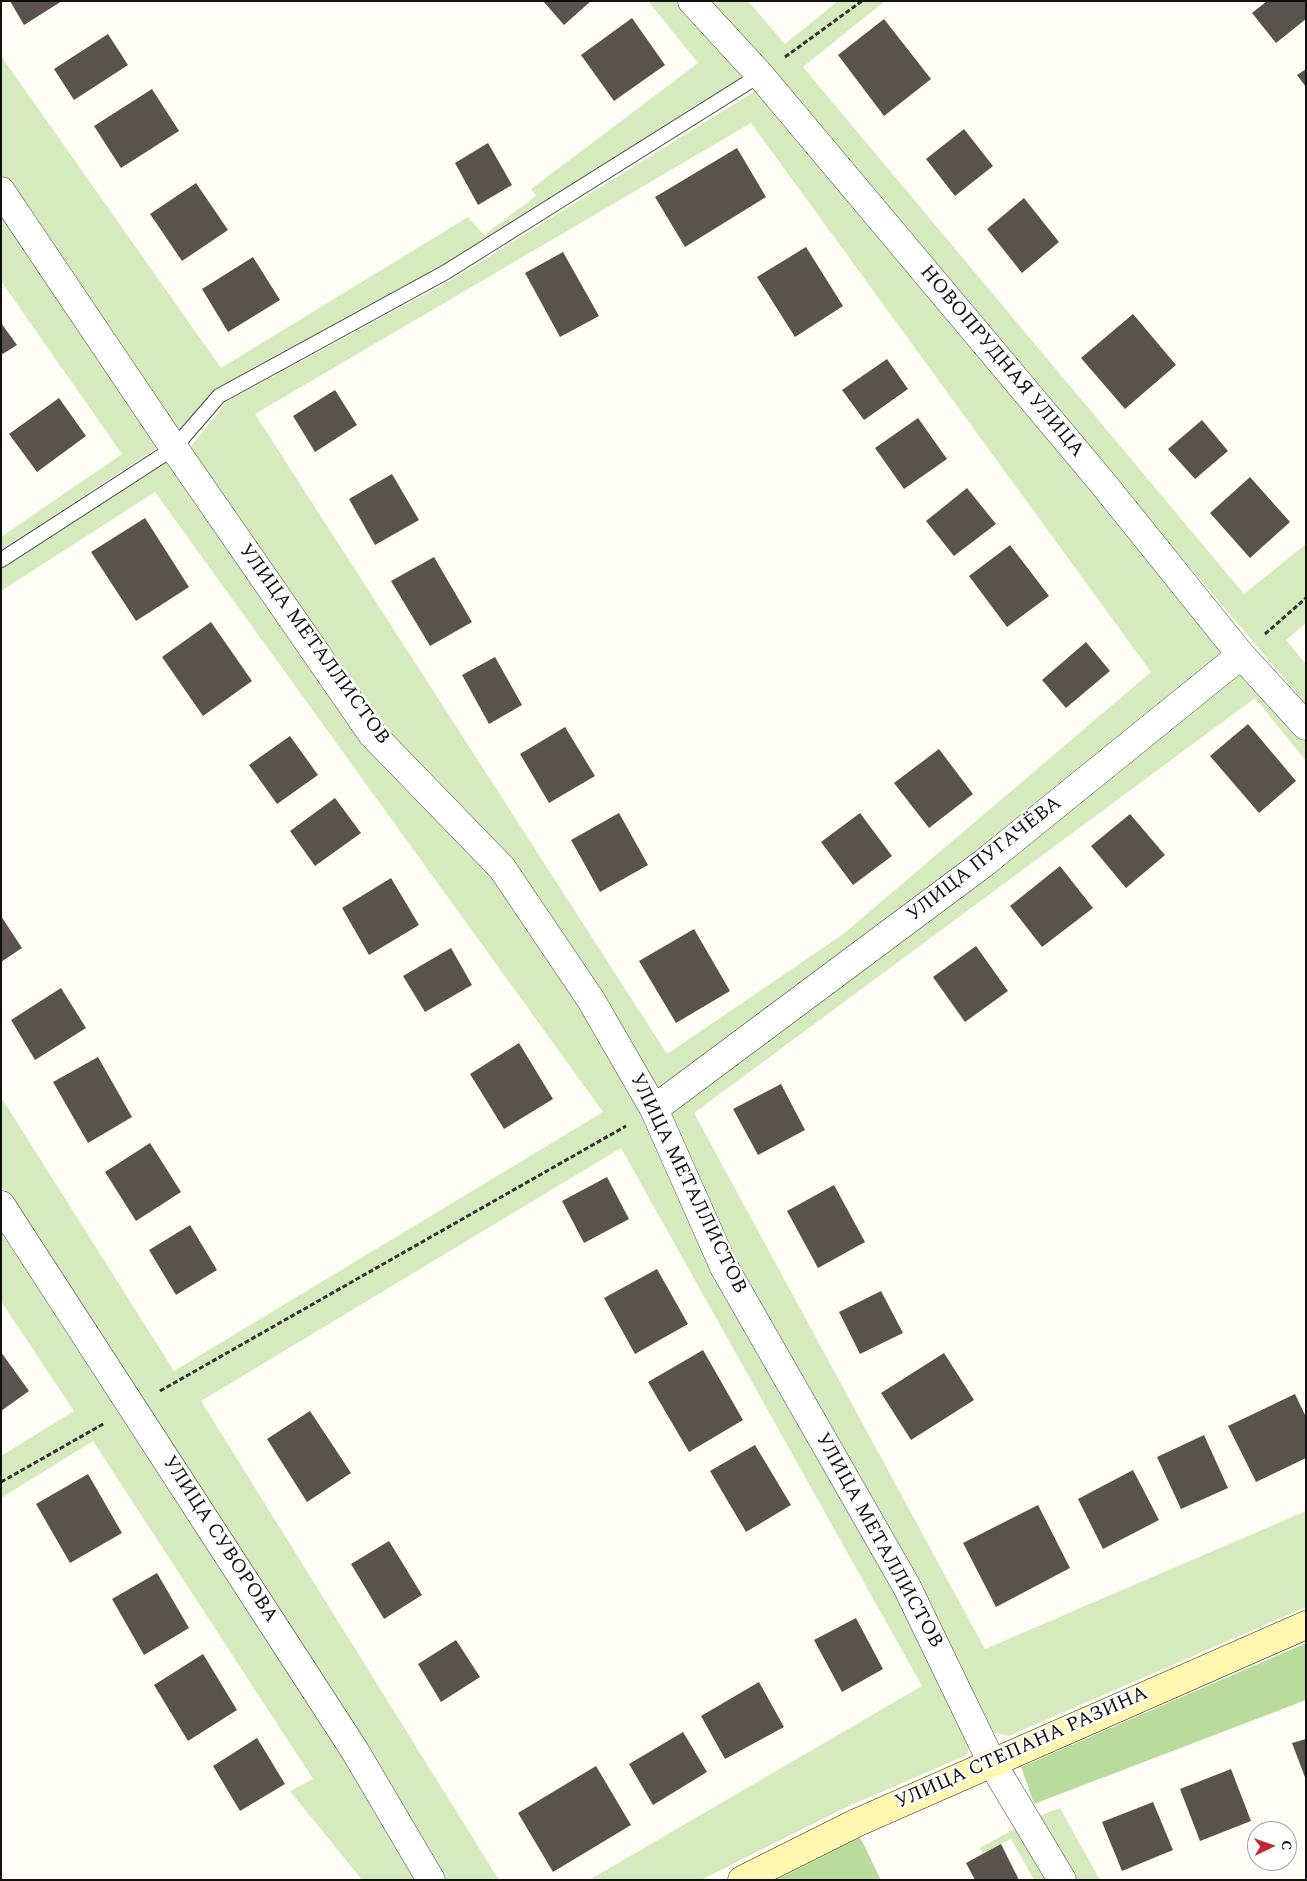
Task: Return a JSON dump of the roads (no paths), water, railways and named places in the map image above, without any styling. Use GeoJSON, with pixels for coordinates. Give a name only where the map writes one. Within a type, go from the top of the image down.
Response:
{"type":"FeatureCollection","features":[{"type":"Feature","properties":{"kind":"main road","name":"УЛИЦА СТЕПАНА РАЗИНА"},"geometry":{"type":"LineString","coordinates":[[742,1880],[856,1822],[1306,1625]]}},
{"type":"Feature","properties":{"kind":"street","name":"НОВОПРУДНАЯ УЛИЦА"},"geometry":{"type":"LineString","coordinates":[[692,1],[760,75],[1094,474],[1241,655],[1306,726]]}},
{"type":"Feature","properties":{"kind":"street","name":"УЛИЦА МЕТАЛЛИСТОВ"},"geometry":{"type":"LineString","coordinates":[[1,191],[174,448],[372,734],[502,868],[591,1000],[654,1110],[724,1267],[907,1587],[992,1762],[1062,1880]]}},
{"type":"Feature","properties":{"kind":"street","name":"УЛИЦА ПУГАЧЁВА"},"geometry":{"type":"LineString","coordinates":[[654,1110],[984,863],[1241,655]]}},
{"type":"Feature","properties":{"kind":"street","name":"УЛИЦА СУВОРОВА"},"geometry":{"type":"LineString","coordinates":[[1,1205],[133,1406],[355,1752],[430,1880]]}},
{"type":"Feature","properties":{"kind":"lane"},"geometry":{"type":"LineString","coordinates":[[1,560],[174,448],[219,396],[446,272],[760,75]]}}]}
